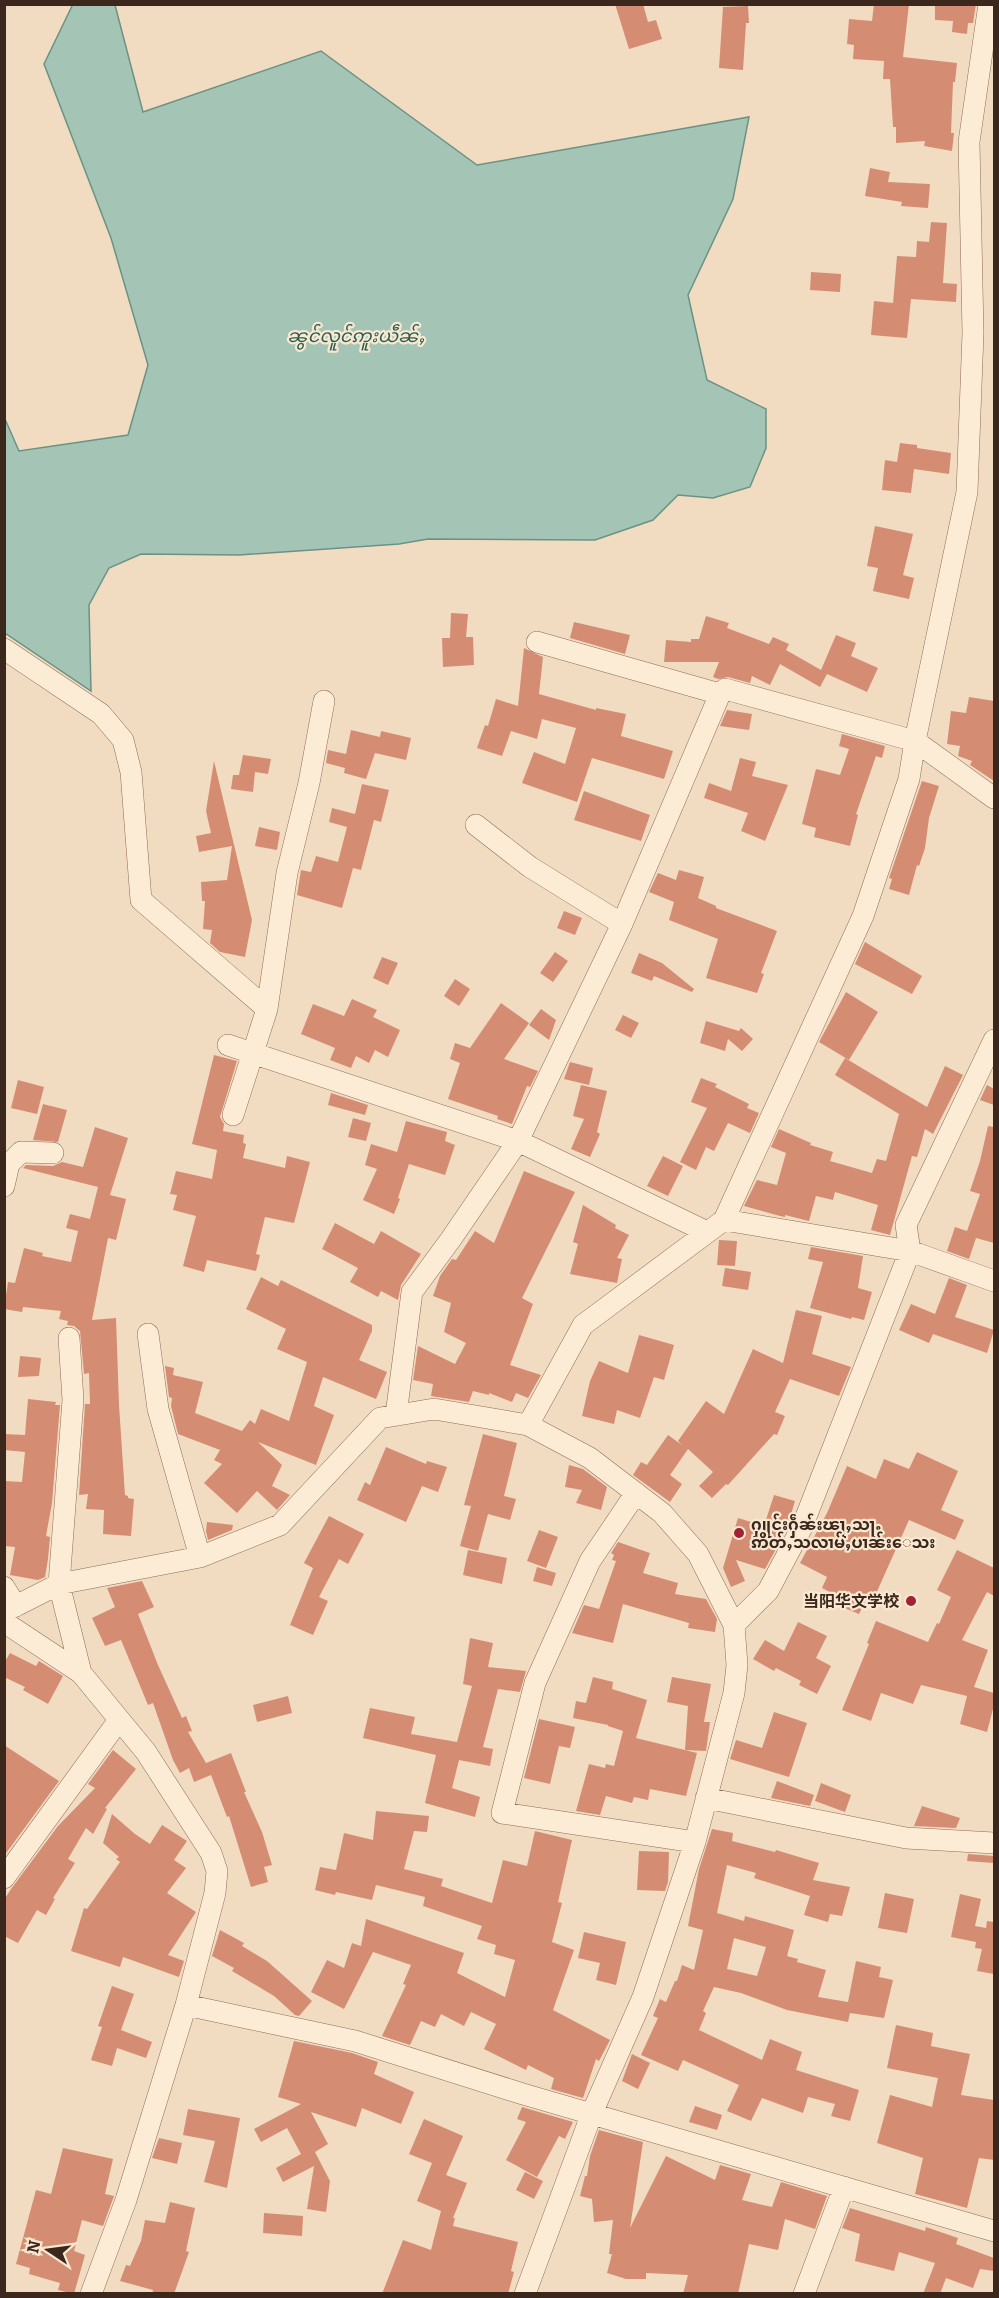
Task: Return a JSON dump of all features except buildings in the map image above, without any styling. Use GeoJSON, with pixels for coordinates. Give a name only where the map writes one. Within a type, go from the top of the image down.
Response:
{"type":"FeatureCollection","features":[{"type":"Feature","properties":{"kind":"street"},"geometry":{"type":"LineString","coordinates":[[528,1425],[583,1325],[715,1226],[863,916],[909,779],[967,492],[973,333],[969,142],[989,4]]}},
{"type":"Feature","properties":{"kind":"street"},"geometry":{"type":"LineString","coordinates":[[537,642],[720,694]]}},
{"type":"Feature","properties":{"kind":"street"},"geometry":{"type":"LineString","coordinates":[[4,650],[101,714],[123,740],[131,772],[141,900],[267,1009]]}},
{"type":"Feature","properties":{"kind":"street"},"geometry":{"type":"LineString","coordinates":[[396,1415],[412,1292],[518,1141],[622,924],[724,689],[915,741],[994,798]]}},
{"type":"Feature","properties":{"kind":"street"},"geometry":{"type":"LineString","coordinates":[[232,1115],[267,1009],[287,873],[309,783],[324,701]]}},
{"type":"Feature","properties":{"kind":"street"},"geometry":{"type":"LineString","coordinates":[[476,825],[530,867],[622,924]]}},
{"type":"Feature","properties":{"kind":"street"},"geometry":{"type":"LineString","coordinates":[[734,1625],[768,1591],[802,1527],[910,1251],[906,1225],[994,1040]]}},
{"type":"Feature","properties":{"kind":"street"},"geometry":{"type":"LineString","coordinates":[[228,1045],[518,1141],[715,1226],[910,1251],[994,1281]]}},
{"type":"Feature","properties":{"kind":"street"},"geometry":{"type":"LineString","coordinates":[[4,1186],[9,1164],[21,1152],[53,1153]]}},
{"type":"Feature","properties":{"kind":"street"},"geometry":{"type":"LineString","coordinates":[[147,1334],[158,1409],[200,1557]]}},
{"type":"Feature","properties":{"kind":"street"},"geometry":{"type":"LineString","coordinates":[[69,1338],[73,1400],[58,1584],[81,1674]]}},
{"type":"Feature","properties":{"kind":"street"},"geometry":{"type":"LineString","coordinates":[[8,1613],[58,1584],[200,1557],[280,1525],[380,1418],[434,1410],[528,1425],[590,1458],[662,1513],[698,1554],[734,1625],[736,1665],[734,1694],[695,1842],[643,1997],[592,2113],[525,2294]]}},
{"type":"Feature","properties":{"kind":"street"},"geometry":{"type":"LineString","coordinates":[[636,1493],[590,1561],[535,1683],[502,1813],[695,1842]]}},
{"type":"Feature","properties":{"kind":"street"},"geometry":{"type":"LineString","coordinates":[[4,1587],[8,1613],[81,1674],[146,1752],[211,1852],[217,1871],[215,1893],[186,2005],[126,2200],[91,2294]]}},
{"type":"Feature","properties":{"kind":"street"},"geometry":{"type":"LineString","coordinates":[[4,1878],[119,1720]]}},
{"type":"Feature","properties":{"kind":"street"},"geometry":{"type":"LineString","coordinates":[[706,1798],[906,1838],[994,1844]]}},
{"type":"Feature","properties":{"kind":"street"},"geometry":{"type":"LineString","coordinates":[[186,2005],[356,2041],[994,2231]]}},
{"type":"Feature","properties":{"kind":"street"},"geometry":{"type":"LineString","coordinates":[[804,2294],[844,2187]]}},
{"type":"Feature","properties":{"kind":"water","name":"ၼွင်လူင်ဢူးယဵၼ်ႇ"},"geometry":{"type":"Polygon","coordinates":[[[73,4],[115,5],[143,112],[321,51],[477,165],[749,117],[733,199],[688,295],[707,380],[766,409],[766,448],[750,487],[713,498],[678,495],[653,520],[595,540],[428,539],[399,544],[239,555],[141,554],[109,568],[89,605],[91,691],[5,633],[5,419],[19,451],[128,435],[148,365],[111,238],[44,64],[73,4]]]}},
{"type":"Feature","properties":{"kind":"place","name":"ႁူင်းႁဵၼ်းၽႃႇသႃႇ ဢိတ်ႇသလၢမ်ႇပၢၼ်းေသး"},"geometry":{"type":"Point","coordinates":[739,1533]}},
{"type":"Feature","properties":{"kind":"place","name":"当阳华文学校"},"geometry":{"type":"Point","coordinates":[911,1601]}}]}
